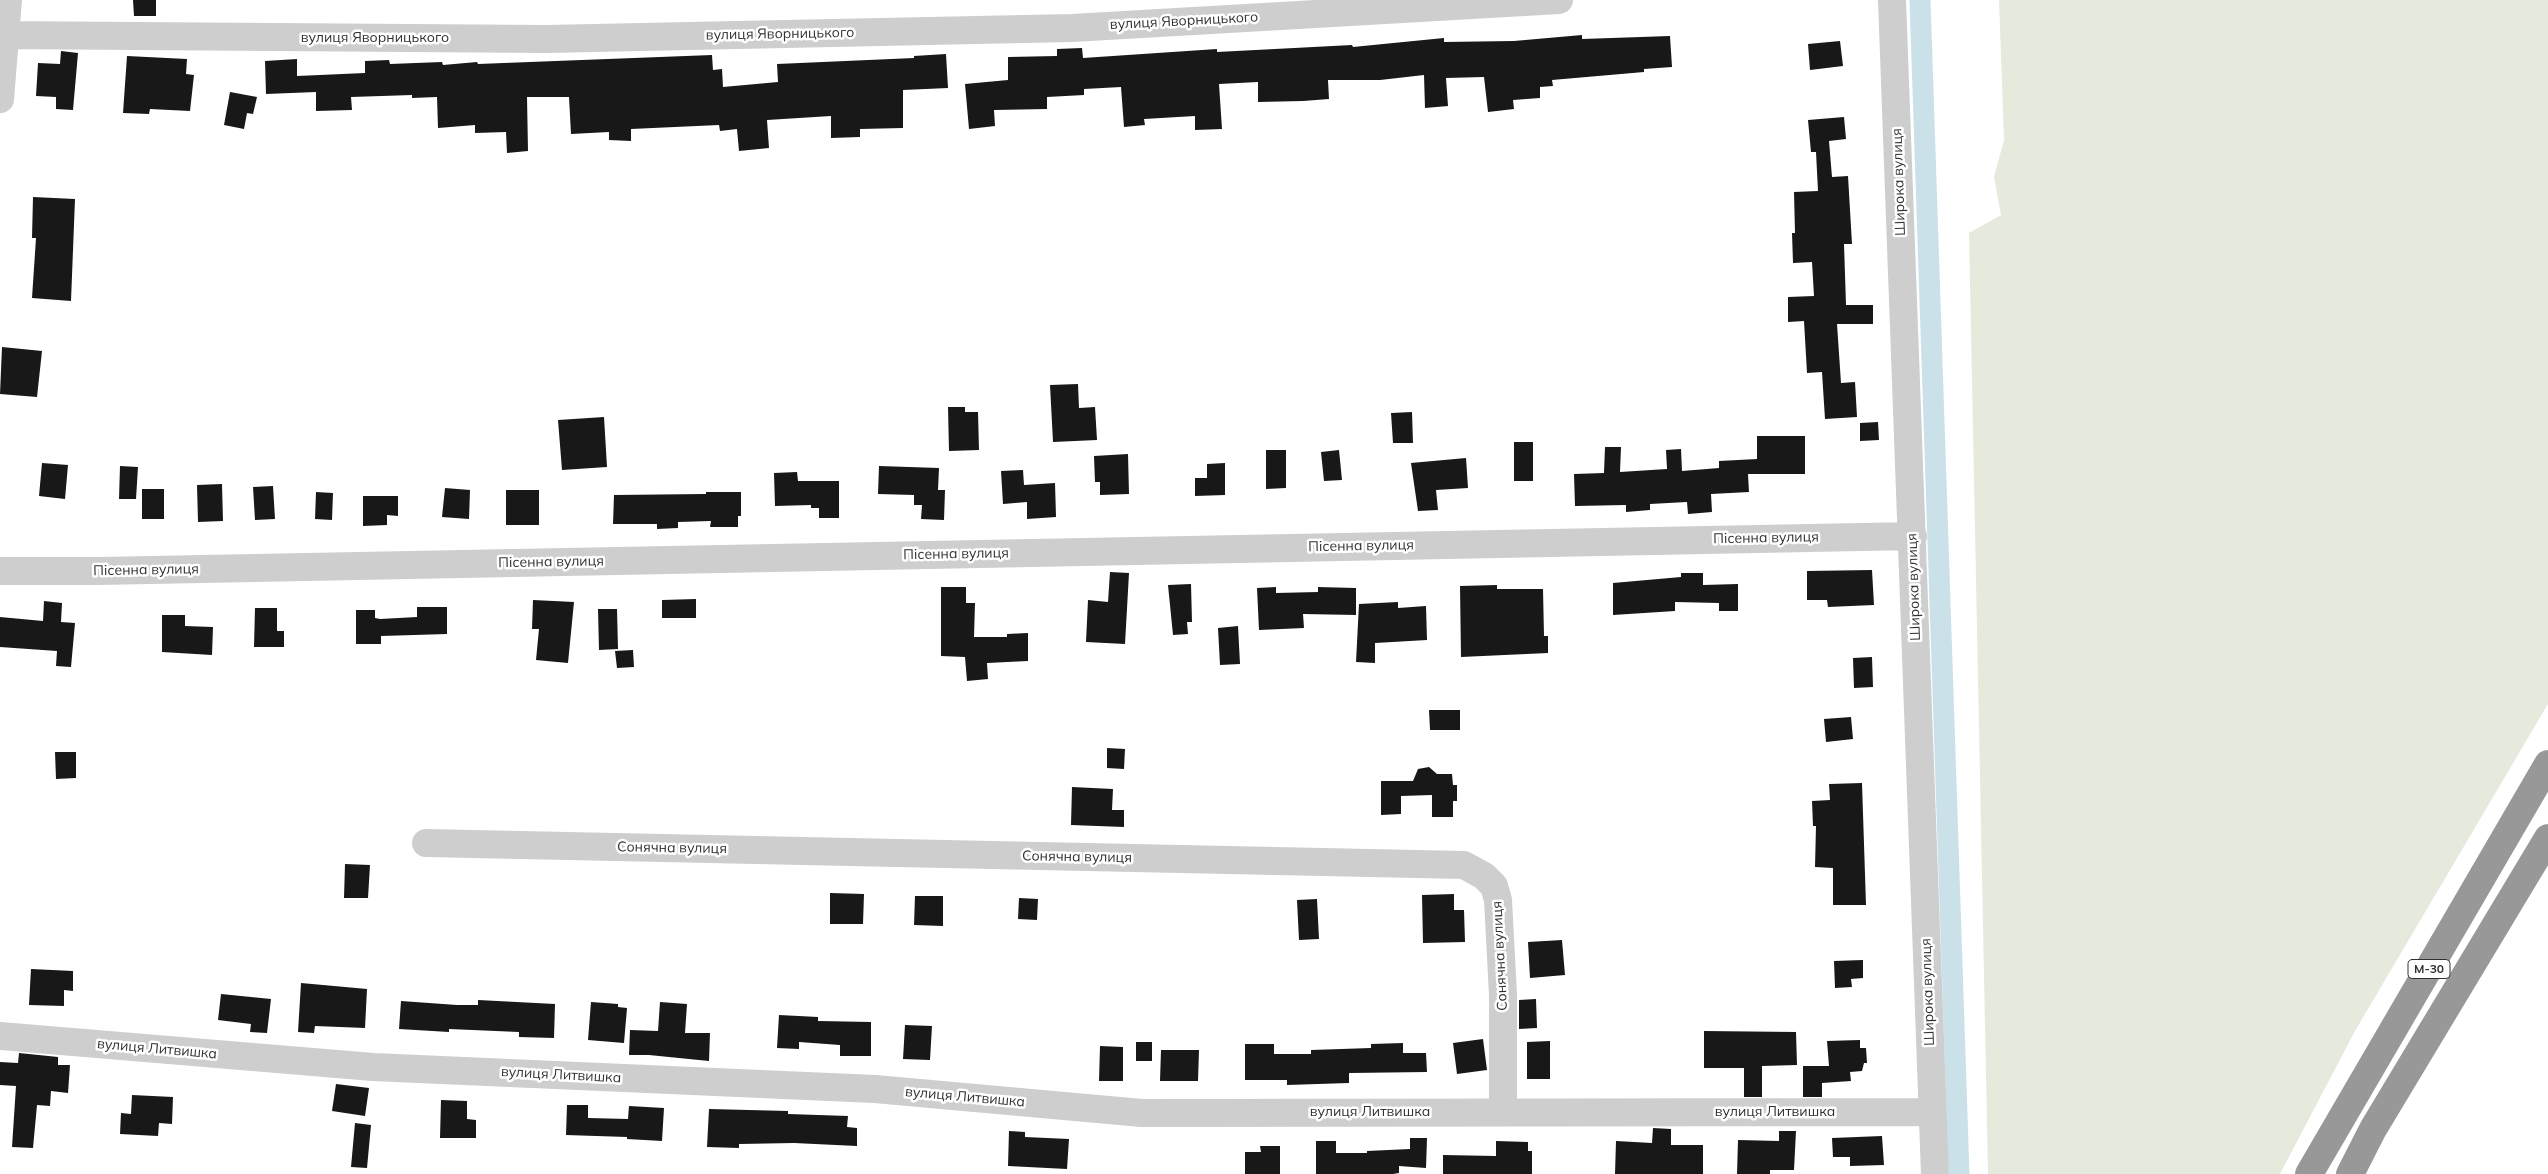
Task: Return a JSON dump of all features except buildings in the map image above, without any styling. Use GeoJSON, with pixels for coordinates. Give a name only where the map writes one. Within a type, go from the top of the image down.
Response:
{"type":"FeatureCollection","features":[{"type":"Feature","properties":{"kind":"highway","name":"М-30"},"geometry":{"type":"LineString","coordinates":[[2310,1174],[2548,764]]}},
{"type":"Feature","properties":{"kind":"highway","name":"М-30"},"geometry":{"type":"LineString","coordinates":[[2350,1174],[2373,1129],[2548,838]]}},
{"type":"Feature","properties":{"kind":"street"},"geometry":{"type":"LineString","coordinates":[[0,99],[2,35],[8,0]]}},
{"type":"Feature","properties":{"kind":"street","name":"вулиця Яворницького"},"geometry":{"type":"LineString","coordinates":[[2,35],[546,40],[1072,28],[1559,0]]}},
{"type":"Feature","properties":{"kind":"street","name":"Широка вулиця"},"geometry":{"type":"LineString","coordinates":[[1892,0],[1935,1174]]}},
{"type":"Feature","properties":{"kind":"street","name":"Пісенна вулиця"},"geometry":{"type":"LineString","coordinates":[[0,570],[128,570],[1913,536]]}},
{"type":"Feature","properties":{"kind":"street","name":"Сонячна вулиця"},"geometry":{"type":"LineString","coordinates":[[426,843],[1464,865],[1484,876],[1494,886],[1498,900],[1503,995],[1503,1111]]}},
{"type":"Feature","properties":{"kind":"street","name":"вулиця Литвишка"},"geometry":{"type":"LineString","coordinates":[[0,1036],[373,1067],[875,1089],[1142,1113],[1503,1111],[1932,1112]]}},
{"type":"Feature","properties":{"kind":"shaded area"},"geometry":{"type":"Polygon","coordinates":[[[1999,0],[2548,0],[2548,704],[2355,1031],[2280,1174],[1988,1174],[1969,233],[2001,215],[1994,177],[2004,140],[1999,0]]]}},
{"type":"Feature","properties":{"kind":"waterway"},"geometry":{"type":"LineString","coordinates":[[1920,0],[1959,1174]]}}]}
